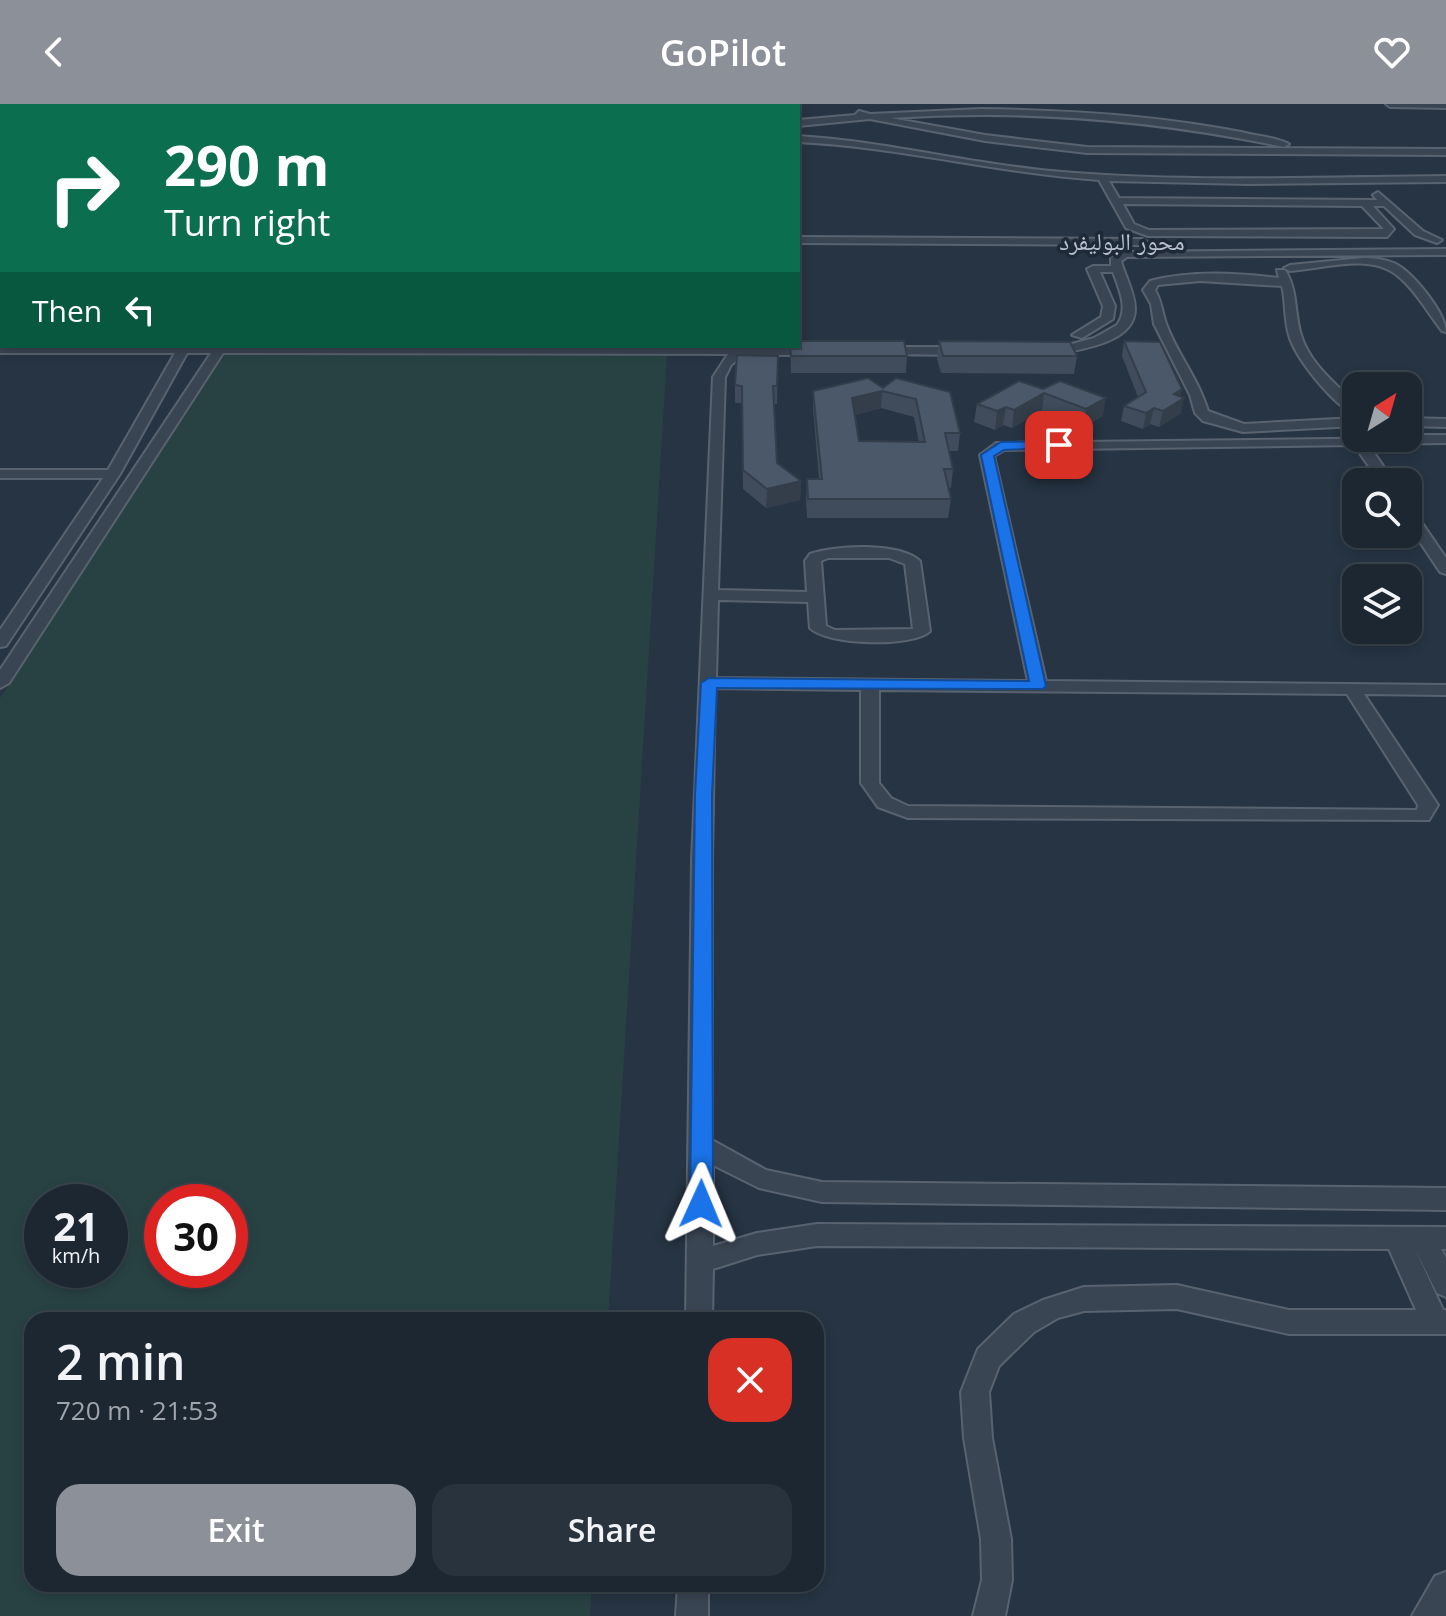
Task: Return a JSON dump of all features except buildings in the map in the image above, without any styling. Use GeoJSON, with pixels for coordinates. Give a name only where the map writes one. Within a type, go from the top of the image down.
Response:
{"type":"FeatureCollection","features":[{"type":"Feature","properties":{"kind":"street"},"geometry":{"type":"LineString","coordinates":[[1390,104],[1446,105]]}},
{"type":"Feature","properties":{"kind":"street"},"geometry":{"type":"LineString","coordinates":[[800,132],[861,116],[967,108],[1081,112],[1194,126],[1315,152]]}},
{"type":"Feature","properties":{"kind":"street"},"geometry":{"type":"LineString","coordinates":[[861,116],[975,111],[1073,115],[1182,127],[1256,147]]}},
{"type":"Feature","properties":{"kind":"street"},"geometry":{"type":"LineString","coordinates":[[861,116],[1066,148],[1256,147],[1298,152],[1446,152]]}},
{"type":"Feature","properties":{"kind":"street"},"geometry":{"type":"LineString","coordinates":[[800,132],[1071,170],[1361,177],[1419,233],[1443,241]]}},
{"type":"Feature","properties":{"kind":"street"},"geometry":{"type":"LineString","coordinates":[[800,132],[842,142],[1019,170],[1103,178],[1446,177]]}},
{"type":"Feature","properties":{"kind":"street"},"geometry":{"type":"LineString","coordinates":[[1103,178],[1132,228],[1148,233],[1373,235],[1389,232],[1365,203]]}},
{"type":"Feature","properties":{"kind":"street"},"geometry":{"type":"LineString","coordinates":[[1116,201],[1386,203]]}},
{"type":"Feature","properties":{"kind":"street"},"geometry":{"type":"LineString","coordinates":[[1405,222],[1413,234],[1405,240]]}},
{"type":"Feature","properties":{"kind":"street","name":"محور البوليفرد"},"geometry":{"type":"LineString","coordinates":[[800,240],[1358,244],[1443,241]]}},
{"type":"Feature","properties":{"kind":"street"},"geometry":{"type":"LineString","coordinates":[[1358,244],[1443,241]]}},
{"type":"Feature","properties":{"kind":"street"},"geometry":{"type":"LineString","coordinates":[[1417,252],[1446,261]]}},
{"type":"Feature","properties":{"kind":"street"},"geometry":{"type":"LineString","coordinates":[[1117,269],[1093,269],[1109,306],[1107,319],[1097,327],[1070,338],[1035,347],[1047,352],[1116,333],[1127,321],[1130,310],[1116,258],[1129,253],[1284,271],[1417,252],[1446,252]]}},
{"type":"Feature","properties":{"kind":"street"},"geometry":{"type":"LineString","coordinates":[[1342,423],[1243,428],[1218,423],[1202,413],[1197,395],[1160,324],[1150,286],[1168,279],[1267,279],[1284,271],[1306,267],[1365,262],[1402,273],[1446,328]]}},
{"type":"Feature","properties":{"kind":"street"},"geometry":{"type":"LineString","coordinates":[[1284,271],[1293,328],[1342,385]]}},
{"type":"Feature","properties":{"kind":"street"},"geometry":{"type":"LineString","coordinates":[[0,349],[740,351],[831,347],[800,342]]}},
{"type":"Feature","properties":{"kind":"street"},"geometry":{"type":"LineString","coordinates":[[1303,343],[1315,370],[1342,397]]}},
{"type":"Feature","properties":{"kind":"street"},"geometry":{"type":"LineString","coordinates":[[863,347],[974,347]]}},
{"type":"Feature","properties":{"kind":"street"},"geometry":{"type":"LineString","coordinates":[[0,642],[110,479],[183,350]]}},
{"type":"Feature","properties":{"kind":"street"},"geometry":{"type":"LineString","coordinates":[[0,683],[219,350]]}},
{"type":"Feature","properties":{"kind":"street"},"geometry":{"type":"LineString","coordinates":[[699,1312],[703,1146],[703,795],[719,377],[726,363],[740,351]]}},
{"type":"Feature","properties":{"kind":"street"},"geometry":{"type":"LineString","coordinates":[[1422,422],[1446,423]]}},
{"type":"Feature","properties":{"kind":"street"},"geometry":{"type":"LineString","coordinates":[[1422,439],[1446,439]]}},
{"type":"Feature","properties":{"kind":"street"},"geometry":{"type":"LineString","coordinates":[[1038,686],[987,455],[990,451],[1001,446],[1342,440]]}},
{"type":"Feature","properties":{"kind":"street"},"geometry":{"type":"LineString","coordinates":[[0,483],[110,479]]}},
{"type":"Feature","properties":{"kind":"street"},"geometry":{"type":"LineString","coordinates":[[1422,534],[1446,569]]}},
{"type":"Feature","properties":{"kind":"street"},"geometry":{"type":"LineString","coordinates":[[820,554],[900,554],[912,561],[923,628],[910,636],[826,633],[818,628],[815,593],[813,561],[820,554]]}},
{"type":"Feature","properties":{"kind":"street"},"geometry":{"type":"LineString","coordinates":[[711,590],[815,593]]}},
{"type":"Feature","properties":{"kind":"street"},"geometry":{"type":"LineString","coordinates":[[709,683],[1446,690]]}},
{"type":"Feature","properties":{"kind":"street"},"geometry":{"type":"LineString","coordinates":[[870,684],[870,783],[879,799],[908,812],[1422,816],[1428,805],[1352,689]]}},
{"type":"Feature","properties":{"kind":"street"},"geometry":{"type":"LineString","coordinates":[[703,1146],[736,1170],[777,1186],[822,1192],[1446,1199]]}},
{"type":"Feature","properties":{"kind":"street"},"geometry":{"type":"LineString","coordinates":[[700,1262],[737,1247],[776,1238],[817,1235],[1422,1238]]}},
{"type":"Feature","properties":{"kind":"street"},"geometry":{"type":"LineString","coordinates":[[1422,1238],[1446,1285]]}},
{"type":"Feature","properties":{"kind":"street"},"geometry":{"type":"LineString","coordinates":[[989,1616],[997,1580],[996,1539],[978,1438],[975,1392],[988,1358],[1024,1323],[1052,1308],[1084,1299],[1177,1297],[1289,1322],[1440,1322],[1422,1238]]}},
{"type":"Feature","properties":{"kind":"street"},"geometry":{"type":"LineString","coordinates":[[1428,1616],[1446,1587]]}},
{"type":"Feature","properties":{"kind":"street"},"geometry":{"type":"LineString","coordinates":[[692,1616],[693,1592]]}},
{"type":"Feature","properties":{"kind":"green space"},"geometry":{"type":"Polygon","coordinates":[[[223,353],[667,355],[608,1312],[24,1312],[24,1592],[592,1592],[590,1616],[0,1616],[0,698],[223,353]]]}},
{"type":"Feature","properties":{"kind":"route"},"geometry":{"type":"LineString","coordinates":[[701,1204],[703,795],[709,683],[1038,686],[987,455],[1001,446],[1059,445]]}}]}
